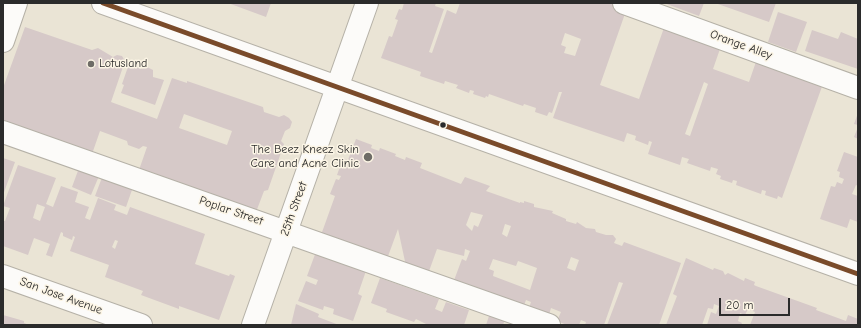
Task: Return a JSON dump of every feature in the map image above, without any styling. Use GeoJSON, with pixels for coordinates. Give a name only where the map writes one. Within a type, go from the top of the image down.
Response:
{"type":"FeatureCollection","features":[{"type":"Feature","properties":{"kind":"street"},"geometry":{"type":"LineString","coordinates":[[3,41],[16,3]]}},
{"type":"Feature","properties":{"kind":"street"},"geometry":{"type":"LineString","coordinates":[[102,3],[338,86],[858,274]]}},
{"type":"Feature","properties":{"kind":"street","name":"25th Street"},"geometry":{"type":"LineString","coordinates":[[253,325],[368,3]]}},
{"type":"Feature","properties":{"kind":"street","name":"Orange Alley"},"geometry":{"type":"LineString","coordinates":[[624,3],[858,88]]}},
{"type":"Feature","properties":{"kind":"street","name":"Poplar Street"},"geometry":{"type":"LineString","coordinates":[[3,132],[549,325]]}},
{"type":"Feature","properties":{"kind":"street","name":"San Jose Avenue"},"geometry":{"type":"LineString","coordinates":[[3,276],[142,325]]}},
{"type":"Feature","properties":{"kind":"building"},"geometry":{"type":"Polygon","coordinates":[[[228,3],[271,3],[266,17],[228,3]]]}},
{"type":"Feature","properties":{"kind":"building"},"geometry":{"type":"Polygon","coordinates":[[[404,3],[436,3],[435,6],[444,9],[429,52],[432,53],[447,10],[456,14],[460,3],[612,3],[627,8],[600,85],[639,99],[666,22],[721,46],[713,69],[749,82],[758,56],[824,81],[782,198],[778,196],[777,199],[765,195],[766,191],[762,190],[761,194],[736,185],[737,181],[733,180],[732,183],[720,179],[721,176],[716,174],[718,169],[711,167],[710,171],[687,163],[689,159],[682,157],[680,165],[648,154],[652,142],[649,141],[648,145],[635,140],[636,136],[627,133],[624,142],[553,118],[562,92],[559,92],[552,113],[549,112],[547,116],[535,112],[536,108],[524,104],[523,106],[489,94],[488,97],[486,96],[485,98],[473,94],[474,91],[470,90],[469,93],[456,88],[458,85],[445,81],[444,84],[420,76],[421,72],[381,58],[389,36],[392,37],[398,20],[395,19],[399,9],[402,10],[404,3]],[[565,33],[561,45],[566,47],[564,53],[575,56],[581,39],[565,33]],[[704,82],[685,134],[690,136],[708,84],[704,82]]]}},
{"type":"Feature","properties":{"kind":"building"},"geometry":{"type":"Polygon","coordinates":[[[664,3],[704,3],[699,16],[664,3]]]}},
{"type":"Feature","properties":{"kind":"building"},"geometry":{"type":"Polygon","coordinates":[[[715,3],[776,3],[769,22],[715,3]]]}},
{"type":"Feature","properties":{"kind":"building"},"geometry":{"type":"Polygon","coordinates":[[[778,12],[807,22],[796,52],[768,42],[778,12]]]}},
{"type":"Feature","properties":{"kind":"building"},"geometry":{"type":"Polygon","coordinates":[[[25,27],[92,50],[98,48],[113,57],[117,55],[122,56],[125,61],[111,102],[157,119],[172,78],[187,83],[187,81],[263,107],[264,112],[279,117],[284,115],[292,122],[290,128],[285,131],[281,141],[284,144],[268,190],[264,191],[256,212],[139,170],[147,147],[143,146],[139,149],[128,145],[127,141],[100,131],[92,154],[3,122],[3,88],[25,27]],[[184,114],[179,128],[227,145],[232,131],[184,114]]]}},
{"type":"Feature","properties":{"kind":"building"},"geometry":{"type":"Polygon","coordinates":[[[812,30],[838,39],[841,32],[858,39],[858,69],[805,51],[812,30]]]}},
{"type":"Feature","properties":{"kind":"building"},"geometry":{"type":"Polygon","coordinates":[[[129,64],[142,69],[145,66],[153,70],[153,77],[164,80],[155,105],[121,93],[124,85],[122,84],[129,64]]]}},
{"type":"Feature","properties":{"kind":"building"},"geometry":{"type":"Polygon","coordinates":[[[858,113],[858,125],[854,124],[858,113]]]}},
{"type":"Feature","properties":{"kind":"building"},"geometry":{"type":"Polygon","coordinates":[[[858,127],[858,139],[854,137],[858,127]]]}},
{"type":"Feature","properties":{"kind":"building"},"geometry":{"type":"Polygon","coordinates":[[[356,139],[372,145],[371,148],[379,151],[380,148],[396,154],[395,156],[405,160],[406,157],[422,163],[420,168],[461,184],[465,177],[490,186],[486,191],[520,203],[524,203],[524,201],[534,204],[534,207],[553,211],[552,213],[566,219],[566,221],[576,224],[577,222],[586,228],[595,229],[596,232],[606,235],[613,235],[616,239],[614,243],[622,246],[624,242],[681,263],[659,325],[607,325],[623,283],[619,282],[604,325],[585,325],[586,322],[581,320],[579,325],[567,325],[557,321],[561,312],[551,308],[548,318],[528,311],[531,302],[526,300],[523,308],[453,283],[462,259],[466,261],[470,251],[465,249],[464,256],[437,249],[428,274],[406,266],[398,229],[387,259],[321,235],[335,196],[330,194],[336,179],[339,180],[341,176],[337,175],[343,158],[348,160],[356,139]],[[471,212],[466,225],[472,231],[474,225],[478,227],[483,215],[471,212]],[[505,224],[502,234],[507,237],[511,226],[505,224]],[[571,257],[567,268],[575,271],[579,260],[571,257]],[[493,259],[489,269],[494,271],[493,276],[530,290],[537,268],[518,261],[516,266],[493,259]]]}},
{"type":"Feature","properties":{"kind":"building"},"geometry":{"type":"Polygon","coordinates":[[[844,152],[858,157],[858,186],[856,185],[852,194],[858,196],[858,222],[850,219],[847,228],[820,219],[831,186],[835,187],[837,182],[842,184],[844,179],[839,177],[840,172],[837,171],[844,152]]]}},
{"type":"Feature","properties":{"kind":"building"},"geometry":{"type":"Polygon","coordinates":[[[3,158],[15,162],[3,195],[3,158]]]}},
{"type":"Feature","properties":{"kind":"building"},"geometry":{"type":"Polygon","coordinates":[[[18,165],[56,178],[46,204],[53,207],[61,186],[78,192],[75,202],[89,207],[85,218],[90,220],[98,198],[116,205],[114,210],[127,215],[130,207],[205,234],[195,264],[229,276],[230,274],[235,276],[219,320],[179,306],[179,309],[141,295],[143,291],[105,277],[109,265],[70,251],[75,237],[73,236],[72,240],[63,236],[63,233],[61,232],[52,257],[46,255],[50,244],[34,238],[28,255],[3,246],[3,221],[5,221],[10,208],[3,206],[18,165]],[[37,204],[33,218],[40,221],[45,207],[37,204]],[[115,240],[112,247],[115,249],[118,241],[115,240]]]}},
{"type":"Feature","properties":{"kind":"building"},"geometry":{"type":"Polygon","coordinates":[[[79,168],[99,176],[91,195],[72,187],[79,168]]]}},
{"type":"Feature","properties":{"kind":"building"},"geometry":{"type":"Polygon","coordinates":[[[103,175],[133,187],[126,207],[95,196],[103,175]]]}},
{"type":"Feature","properties":{"kind":"building"},"geometry":{"type":"Polygon","coordinates":[[[317,249],[367,268],[358,294],[362,296],[353,321],[333,314],[334,309],[324,306],[323,310],[298,301],[306,281],[316,285],[318,280],[307,276],[317,249]]]}},
{"type":"Feature","properties":{"kind":"building"},"geometry":{"type":"Polygon","coordinates":[[[686,258],[713,270],[714,268],[723,271],[725,275],[728,273],[744,281],[745,278],[755,282],[754,285],[756,286],[817,308],[816,310],[846,321],[848,315],[858,319],[858,325],[750,325],[755,312],[748,309],[745,315],[740,313],[738,321],[742,323],[741,325],[707,325],[711,312],[716,314],[719,306],[714,304],[713,309],[708,308],[702,325],[666,325],[677,296],[673,294],[686,258]]]}},
{"type":"Feature","properties":{"kind":"building"},"geometry":{"type":"Polygon","coordinates":[[[380,278],[439,299],[435,309],[442,312],[446,302],[469,310],[464,325],[428,325],[416,319],[414,322],[386,312],[387,309],[371,303],[380,278]]]}},
{"type":"Feature","properties":{"kind":"building"},"geometry":{"type":"Polygon","coordinates":[[[296,304],[319,314],[318,317],[339,325],[291,325],[296,304]]]}},
{"type":"Feature","properties":{"kind":"building"},"geometry":{"type":"Polygon","coordinates":[[[490,313],[505,319],[503,325],[486,325],[490,313]]]}},
{"type":"Feature","properties":{"kind":"building"},"geometry":{"type":"Polygon","coordinates":[[[3,315],[24,321],[24,323],[29,325],[3,325],[3,315]]]}},
{"type":"Feature","properties":{"kind":"transit line"},"geometry":{"type":"LineString","coordinates":[[103,3],[858,274]]}},
{"type":"Feature","properties":{"kind":"place","name":"Lotusland"},"geometry":{"type":"Point","coordinates":[91,64]}},
{"type":"Feature","properties":{"kind":"place","name":"The Beez Kneez Skin Care and Acne Clinic"},"geometry":{"type":"Point","coordinates":[368,157]}}]}
